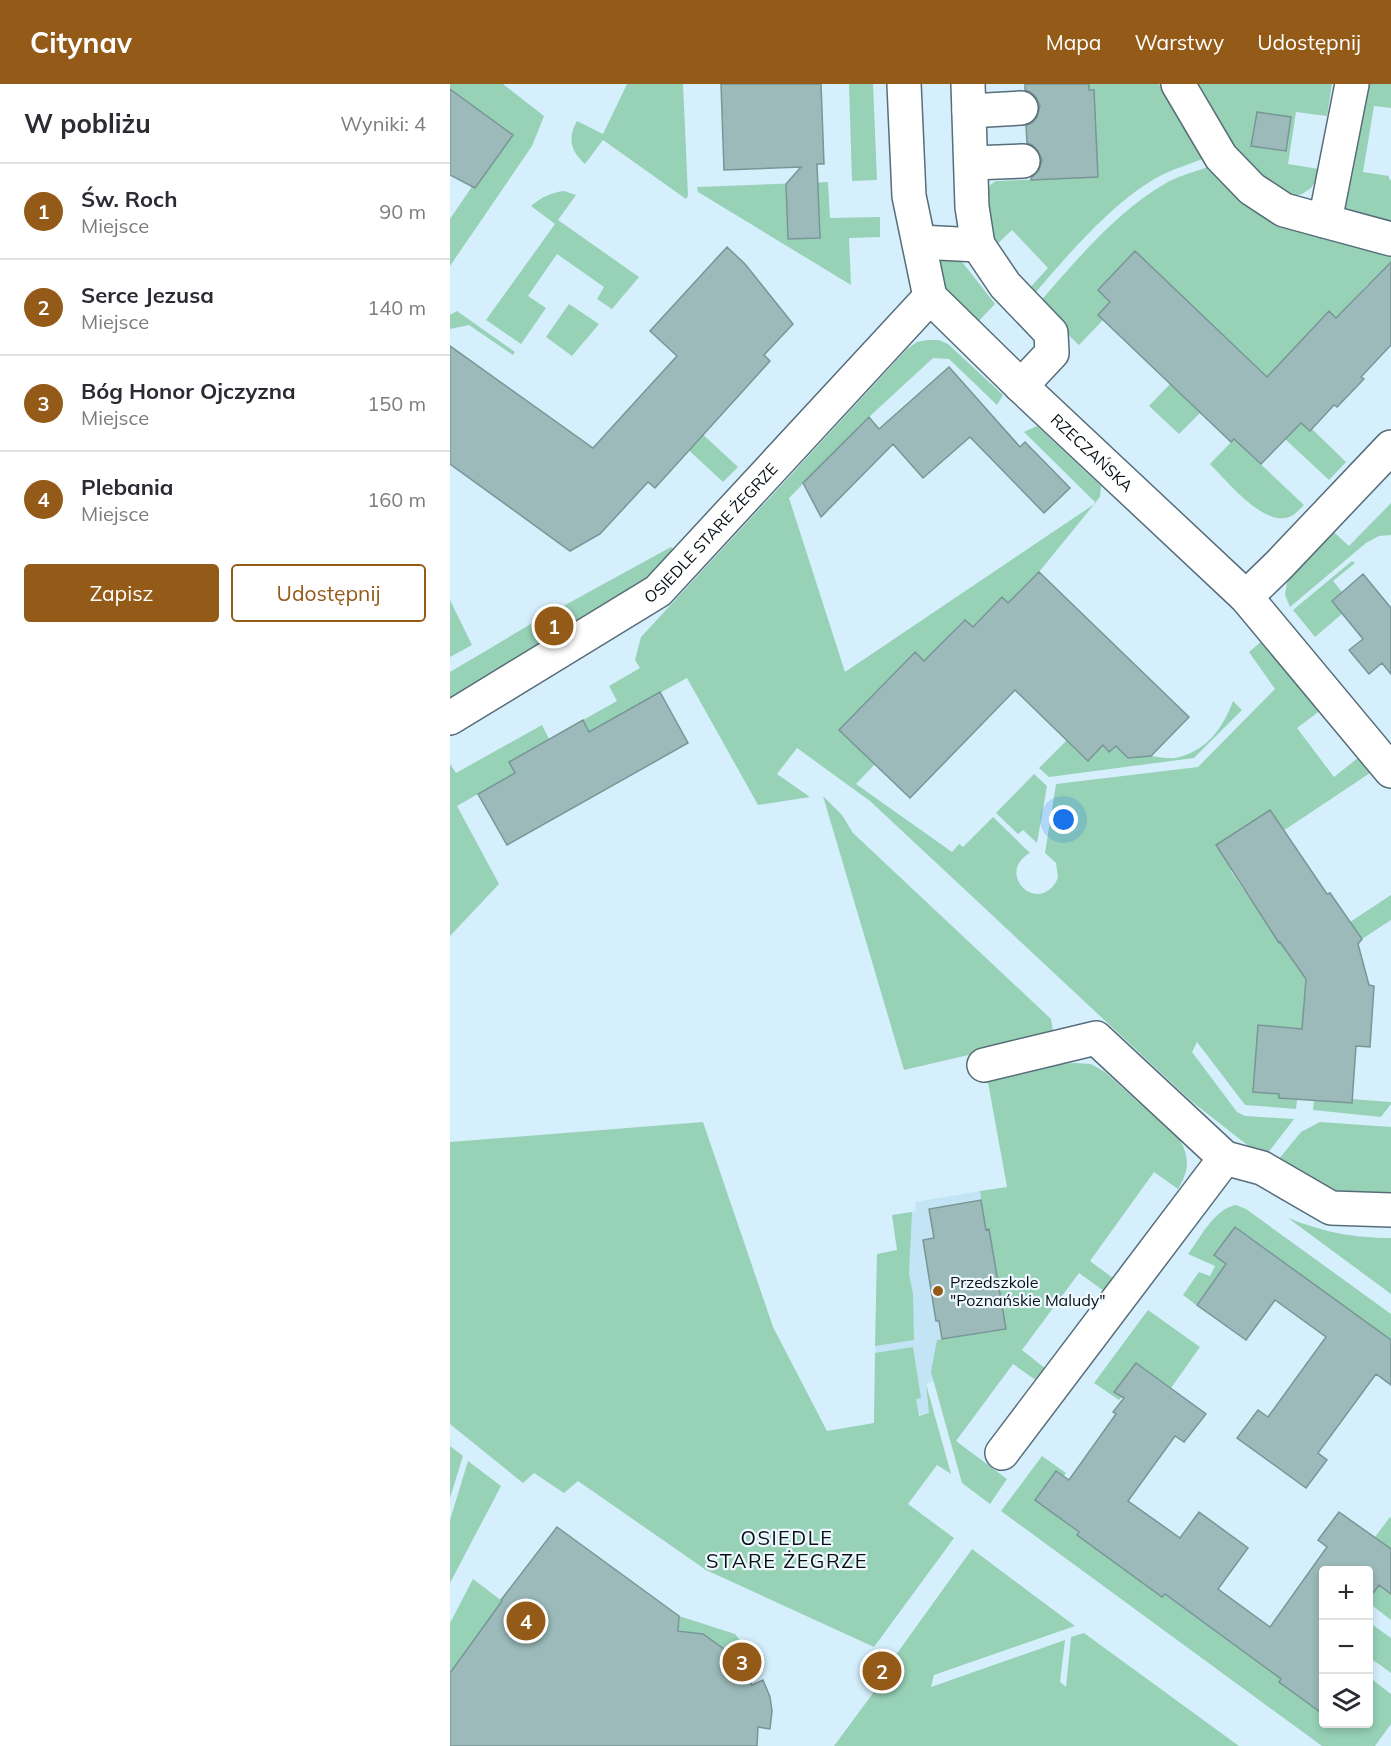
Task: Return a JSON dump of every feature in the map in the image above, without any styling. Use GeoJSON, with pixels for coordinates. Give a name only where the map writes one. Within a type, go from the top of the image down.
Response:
{"type":"FeatureCollection","features":[{"type":"Feature","properties":{"kind":"street"},"geometry":{"type":"LineString","coordinates":[[904,84],[909,196],[930,297]]}},
{"type":"Feature","properties":{"kind":"street"},"geometry":{"type":"LineString","coordinates":[[1178,84],[1221,157],[1252,189],[1284,210],[1391,239]]}},
{"type":"Feature","properties":{"kind":"street"},"geometry":{"type":"LineString","coordinates":[[1325,221],[1352,84]]}},
{"type":"Feature","properties":{"kind":"street"},"geometry":{"type":"LineString","coordinates":[[1020,108],[969,98],[972,207],[978,245],[1005,285],[1051,333],[1052,353],[1022,386]]}},
{"type":"Feature","properties":{"kind":"street"},"geometry":{"type":"LineString","coordinates":[[972,163],[1023,161]]}},
{"type":"Feature","properties":{"kind":"street"},"geometry":{"type":"LineString","coordinates":[[919,242],[978,245]]}},
{"type":"Feature","properties":{"kind":"street","name":"RZECZAŃSKA"},"geometry":{"type":"LineString","coordinates":[[930,297],[1246,597],[1391,771]]}},
{"type":"Feature","properties":{"kind":"street","name":"OSIEDLE STARE ŻEGRZE"},"geometry":{"type":"LineString","coordinates":[[450,718],[658,591],[930,297]]}},
{"type":"Feature","properties":{"kind":"street"},"geometry":{"type":"LineString","coordinates":[[1246,597],[1280,565],[1391,447]]}},
{"type":"Feature","properties":{"kind":"street"},"geometry":{"type":"LineString","coordinates":[[984,1065],[1096,1038],[1224,1158],[1262,1168],[1331,1208],[1391,1210]]}},
{"type":"Feature","properties":{"kind":"street"},"geometry":{"type":"LineString","coordinates":[[1002,1453],[1224,1158]]}},
{"type":"Feature","properties":{"kind":"shaded area","name":"Przedszkole \"Poznańskie Maludy\""},"geometry":{"type":"Polygon","coordinates":[[[980,1191],[986,1229],[989,1229],[1006,1329],[942,1339],[934,1381],[926,1384],[929,1413],[874,1423],[877,1254],[898,1250],[892,1215],[916,1211],[915,1202],[980,1191]]]}},
{"type":"Feature","properties":{"kind":"green space"},"geometry":{"type":"Polygon","coordinates":[[[450,84],[503,84],[544,116],[532,146],[450,266],[450,219],[507,135],[505,129],[450,89],[450,84]]]}},
{"type":"Feature","properties":{"kind":"green space"},"geometry":{"type":"Polygon","coordinates":[[[627,84],[683,84],[688,196],[686,199],[603,140],[585,164],[576,154],[571,139],[577,121],[603,134],[627,84]]]}},
{"type":"Feature","properties":{"kind":"green space"},"geometry":{"type":"Polygon","coordinates":[[[849,84],[873,84],[877,180],[852,181],[849,84]]]}},
{"type":"Feature","properties":{"kind":"green space"},"geometry":{"type":"Polygon","coordinates":[[[1089,84],[1159,84],[1205,158],[1166,173],[1129,196],[1093,229],[1031,298],[1025,293],[1048,268],[1012,230],[992,249],[988,192],[990,185],[996,181],[1098,177],[1094,90],[1089,90],[1089,84]]]}},
{"type":"Feature","properties":{"kind":"green space"},"geometry":{"type":"Polygon","coordinates":[[[1191,84],[1332,84],[1327,116],[1296,112],[1288,164],[1319,169],[1317,179],[1311,188],[1291,197],[1274,192],[1228,141],[1191,84]]]}},
{"type":"Feature","properties":{"kind":"green space"},"geometry":{"type":"Polygon","coordinates":[[[1363,84],[1391,84],[1391,108],[1374,106],[1363,172],[1389,176],[1391,180],[1391,226],[1345,211],[1342,203],[1363,84]]]}},
{"type":"Feature","properties":{"kind":"green space"},"geometry":{"type":"Polygon","coordinates":[[[1211,166],[1232,191],[1253,209],[1274,222],[1391,255],[1391,265],[1368,284],[1336,318],[1330,312],[1267,390],[1262,373],[1135,251],[1098,290],[1110,302],[1098,315],[1103,320],[1079,345],[1037,305],[1098,238],[1131,207],[1168,182],[1211,166]]]}},
{"type":"Feature","properties":{"kind":"green space"},"geometry":{"type":"Polygon","coordinates":[[[828,182],[830,218],[880,217],[880,237],[849,238],[851,285],[698,192],[697,187],[828,182]]]}},
{"type":"Feature","properties":{"kind":"green space"},"geometry":{"type":"Polygon","coordinates":[[[564,191],[576,195],[558,220],[639,277],[612,309],[597,299],[604,287],[557,254],[528,296],[546,308],[521,344],[486,320],[555,224],[531,206],[546,196],[564,191]]]}},
{"type":"Feature","properties":{"kind":"green space"},"geometry":{"type":"Polygon","coordinates":[[[943,259],[957,259],[963,263],[995,304],[976,324],[942,289],[938,263],[943,259]]]}},
{"type":"Feature","properties":{"kind":"green space"},"geometry":{"type":"Polygon","coordinates":[[[569,304],[599,324],[572,356],[546,337],[569,304]]]}},
{"type":"Feature","properties":{"kind":"green space"},"geometry":{"type":"Polygon","coordinates":[[[457,311],[515,352],[513,355],[469,325],[450,329],[450,315],[457,311]]]}},
{"type":"Feature","properties":{"kind":"green space"},"geometry":{"type":"Polygon","coordinates":[[[939,340],[948,344],[1003,395],[997,405],[949,359],[933,358],[869,417],[789,498],[845,672],[1094,504],[1039,572],[1008,603],[1001,598],[973,627],[964,620],[924,661],[914,652],[839,730],[877,762],[856,784],[952,852],[959,844],[963,847],[993,817],[1030,853],[1020,861],[1017,871],[1018,880],[1023,888],[1031,893],[1041,894],[1050,889],[1058,878],[1056,863],[1045,853],[1056,784],[1198,767],[1275,689],[1249,652],[1262,641],[1321,710],[1297,728],[1334,777],[1359,757],[1370,773],[1283,831],[1231,871],[1279,942],[1285,938],[1288,953],[1306,979],[1303,1009],[1309,1038],[1296,1028],[1259,1025],[1253,1092],[1279,1094],[1279,1098],[1297,1100],[1296,1109],[1245,1105],[1197,1042],[1192,1052],[1237,1112],[1245,1116],[1294,1119],[1264,1158],[1191,1101],[870,801],[797,748],[777,774],[810,797],[758,805],[687,678],[589,732],[583,720],[617,701],[609,686],[640,668],[635,660],[641,637],[907,349],[917,342],[939,340]]]}},
{"type":"Feature","properties":{"kind":"green space"},"geometry":{"type":"Polygon","coordinates":[[[1170,384],[1207,414],[1204,416],[1200,413],[1179,434],[1149,406],[1170,384]]]}},
{"type":"Feature","properties":{"kind":"green space"},"geometry":{"type":"Polygon","coordinates":[[[1301,423],[1309,430],[1312,429],[1346,462],[1329,480],[1285,439],[1301,423]]]}},
{"type":"Feature","properties":{"kind":"green space"},"geometry":{"type":"Polygon","coordinates":[[[1037,426],[1101,486],[1100,497],[1096,503],[1024,432],[1037,426]]]}},
{"type":"Feature","properties":{"kind":"green space"},"geometry":{"type":"Polygon","coordinates":[[[697,429],[738,467],[723,482],[682,444],[697,429]]]}},
{"type":"Feature","properties":{"kind":"green space"},"geometry":{"type":"Polygon","coordinates":[[[1234,439],[1304,505],[1297,512],[1289,517],[1279,518],[1257,509],[1246,501],[1210,464],[1234,439]]]}},
{"type":"Feature","properties":{"kind":"green space"},"geometry":{"type":"Polygon","coordinates":[[[1391,503],[1391,535],[1379,536],[1366,543],[1290,607],[1285,595],[1287,582],[1326,525],[1349,546],[1391,503]]]}},
{"type":"Feature","properties":{"kind":"green space"},"geometry":{"type":"Polygon","coordinates":[[[671,547],[677,552],[652,577],[450,703],[450,672],[536,621],[671,547]]]}},
{"type":"Feature","properties":{"kind":"green space"},"geometry":{"type":"Polygon","coordinates":[[[1352,561],[1355,563],[1333,581],[1342,592],[1343,613],[1315,637],[1293,610],[1352,561]]]}},
{"type":"Feature","properties":{"kind":"green space"},"geometry":{"type":"Polygon","coordinates":[[[450,600],[472,645],[450,657],[450,600]]]}},
{"type":"Feature","properties":{"kind":"green space"},"geometry":{"type":"Polygon","coordinates":[[[1233,701],[1242,710],[1194,758],[1049,777],[1039,768],[1067,740],[1088,760],[1103,745],[1109,752],[1116,746],[1128,758],[1149,756],[1172,758],[1186,755],[1212,737],[1233,701]]]}},
{"type":"Feature","properties":{"kind":"green space"},"geometry":{"type":"Polygon","coordinates":[[[542,725],[549,739],[509,762],[515,773],[457,806],[499,884],[450,936],[450,764],[456,773],[542,725]]]}},
{"type":"Feature","properties":{"kind":"green space"},"geometry":{"type":"Polygon","coordinates":[[[1034,774],[1047,786],[1037,843],[1023,830],[1018,834],[996,813],[1034,774]]]}},
{"type":"Feature","properties":{"kind":"green space"},"geometry":{"type":"Polygon","coordinates":[[[823,796],[842,815],[853,833],[1051,1019],[1053,1031],[1050,1036],[904,1070],[823,796]]]}},
{"type":"Feature","properties":{"kind":"green space"},"geometry":{"type":"Polygon","coordinates":[[[1391,895],[1391,920],[1362,939],[1350,922],[1391,895]]]}},
{"type":"Feature","properties":{"kind":"green space"},"geometry":{"type":"Polygon","coordinates":[[[1056,1064],[1091,1064],[1105,1072],[1180,1140],[1187,1159],[1186,1171],[1178,1189],[1154,1172],[1090,1261],[1113,1278],[1104,1291],[1079,1273],[1022,1350],[1046,1369],[1037,1381],[1013,1364],[956,1441],[1007,1479],[990,1504],[962,1483],[931,1372],[937,1340],[1005,1328],[989,1230],[986,1230],[980,1191],[1007,1187],[987,1077],[1056,1064]]]}},
{"type":"Feature","properties":{"kind":"green space"},"geometry":{"type":"Polygon","coordinates":[[[1352,1099],[1391,1102],[1391,1104],[1381,1117],[1313,1110],[1314,1100],[1352,1103],[1352,1099]]]}},
{"type":"Feature","properties":{"kind":"green space"},"geometry":{"type":"Polygon","coordinates":[[[703,1122],[773,1327],[827,1431],[874,1423],[875,1353],[913,1347],[921,1398],[916,1399],[919,1416],[929,1413],[926,1384],[951,1474],[937,1465],[908,1504],[954,1538],[874,1647],[706,1570],[578,1481],[564,1493],[534,1473],[523,1483],[450,1424],[450,1142],[703,1122]]]}},
{"type":"Feature","properties":{"kind":"green space"},"geometry":{"type":"Polygon","coordinates":[[[1320,1122],[1391,1127],[1391,1201],[1335,1197],[1274,1165],[1301,1132],[1320,1122]]]}},
{"type":"Feature","properties":{"kind":"green space"},"geometry":{"type":"Polygon","coordinates":[[[1236,1205],[1246,1209],[1391,1314],[1391,1340],[1235,1227],[1214,1255],[1226,1264],[1196,1305],[1183,1295],[1199,1272],[1210,1276],[1215,1266],[1188,1254],[1215,1218],[1221,1212],[1236,1205]]]}},
{"type":"Feature","properties":{"kind":"green space"},"geometry":{"type":"Polygon","coordinates":[[[912,1212],[909,1274],[913,1294],[914,1340],[875,1346],[877,1254],[897,1250],[892,1215],[912,1212]]]}},
{"type":"Feature","properties":{"kind":"green space"},"geometry":{"type":"Polygon","coordinates":[[[1288,1218],[1338,1233],[1391,1238],[1391,1294],[1288,1218]]]}},
{"type":"Feature","properties":{"kind":"green space"},"geometry":{"type":"Polygon","coordinates":[[[1148,1310],[1200,1347],[1171,1388],[1136,1363],[1114,1392],[1122,1397],[1119,1400],[1094,1383],[1148,1310]]]}},
{"type":"Feature","properties":{"kind":"green space"},"geometry":{"type":"Polygon","coordinates":[[[450,1446],[463,1456],[450,1498],[450,1446]]]}},
{"type":"Feature","properties":{"kind":"green space"},"geometry":{"type":"Polygon","coordinates":[[[1042,1456],[1066,1473],[1064,1476],[1056,1471],[1036,1500],[1162,1597],[1165,1594],[1281,1679],[1279,1682],[1319,1711],[1319,1728],[1373,1728],[1373,1680],[1391,1694],[1391,1724],[1375,1746],[1322,1746],[1001,1511],[1042,1456]]]}},
{"type":"Feature","properties":{"kind":"green space"},"geometry":{"type":"Polygon","coordinates":[[[468,1461],[501,1486],[450,1583],[450,1520],[468,1461]]]}},
{"type":"Feature","properties":{"kind":"green space"},"geometry":{"type":"Polygon","coordinates":[[[1391,1518],[1391,1549],[1375,1537],[1391,1518]]]}},
{"type":"Feature","properties":{"kind":"green space"},"geometry":{"type":"Polygon","coordinates":[[[972,1549],[1075,1626],[934,1675],[931,1687],[1065,1640],[1060,1682],[1066,1687],[1071,1637],[1084,1633],[1239,1746],[834,1746],[876,1689],[889,1684],[903,1667],[893,1659],[972,1549]]]}},
{"type":"Feature","properties":{"kind":"green space"},"geometry":{"type":"Polygon","coordinates":[[[473,1579],[502,1601],[450,1673],[450,1623],[473,1579]]]}},
{"type":"Feature","properties":{"kind":"green space"},"geometry":{"type":"Polygon","coordinates":[[[1377,1583],[1388,1592],[1391,1588],[1391,1620],[1373,1606],[1373,1589],[1377,1583]]]}},
{"type":"Feature","properties":{"kind":"green space"},"geometry":{"type":"Polygon","coordinates":[[[679,1616],[735,1634],[744,1645],[735,1657],[703,1634],[678,1630],[679,1616]]]}},
{"type":"Feature","properties":{"kind":"green space"},"geometry":{"type":"Polygon","coordinates":[[[1373,1625],[1391,1638],[1391,1673],[1373,1660],[1373,1625]]]}},
{"type":"Feature","properties":{"kind":"building"},"geometry":{"type":"Polygon","coordinates":[[[721,84],[821,84],[824,164],[817,164],[820,238],[788,239],[786,184],[801,167],[724,170],[721,84]]]}},
{"type":"Feature","properties":{"kind":"building"},"geometry":{"type":"Polygon","coordinates":[[[1025,84],[1089,84],[1089,90],[1094,90],[1098,177],[1031,180],[1039,170],[1042,160],[1038,151],[1027,143],[1026,125],[1032,123],[1037,117],[1040,106],[1036,97],[1025,90],[1025,84]]]}},
{"type":"Feature","properties":{"kind":"building"},"geometry":{"type":"Polygon","coordinates":[[[450,89],[513,135],[475,188],[450,175],[450,89]]]}},
{"type":"Feature","properties":{"kind":"building"},"geometry":{"type":"Polygon","coordinates":[[[1257,112],[1291,117],[1286,151],[1251,146],[1257,112]]]}},
{"type":"Feature","properties":{"kind":"building"},"geometry":{"type":"Polygon","coordinates":[[[727,247],[745,264],[793,324],[764,355],[770,361],[655,488],[648,482],[600,534],[570,551],[450,464],[450,346],[593,448],[677,356],[650,331],[727,247]]]}},
{"type":"Feature","properties":{"kind":"building"},"geometry":{"type":"Polygon","coordinates":[[[1135,251],[1267,377],[1329,311],[1336,318],[1391,262],[1391,345],[1361,377],[1364,379],[1337,407],[1334,405],[1310,431],[1301,423],[1261,464],[1234,439],[1231,442],[1098,315],[1110,302],[1098,290],[1135,251]]]}},
{"type":"Feature","properties":{"kind":"building"},"geometry":{"type":"Polygon","coordinates":[[[949,367],[1020,447],[1025,442],[1070,488],[1044,513],[970,437],[923,478],[893,444],[821,517],[803,483],[869,417],[879,429],[949,367]]]}},
{"type":"Feature","properties":{"kind":"building"},"geometry":{"type":"Polygon","coordinates":[[[1039,572],[1189,717],[1151,756],[1128,758],[1116,746],[1109,752],[1103,745],[1088,761],[1015,690],[910,798],[839,730],[915,652],[924,661],[965,620],[973,627],[1002,597],[1008,603],[1039,572]]]}},
{"type":"Feature","properties":{"kind":"building"},"geometry":{"type":"Polygon","coordinates":[[[1363,574],[1391,608],[1391,674],[1382,663],[1369,674],[1349,650],[1363,639],[1332,601],[1363,574]]]}},
{"type":"Feature","properties":{"kind":"building"},"geometry":{"type":"Polygon","coordinates":[[[660,692],[688,743],[507,845],[478,794],[515,773],[509,762],[583,720],[589,732],[660,692]]]}},
{"type":"Feature","properties":{"kind":"building"},"geometry":{"type":"Polygon","coordinates":[[[1270,810],[1327,894],[1330,893],[1362,939],[1358,944],[1369,985],[1374,986],[1370,1047],[1356,1046],[1352,1103],[1279,1098],[1279,1094],[1253,1092],[1258,1025],[1302,1029],[1306,979],[1279,943],[1216,845],[1270,810]]]}},
{"type":"Feature","properties":{"kind":"building"},"geometry":{"type":"Polygon","coordinates":[[[981,1200],[986,1230],[989,1229],[1006,1329],[942,1339],[939,1321],[936,1321],[923,1240],[934,1238],[929,1209],[981,1200]]]}},
{"type":"Feature","properties":{"kind":"building"},"geometry":{"type":"Polygon","coordinates":[[[1235,1227],[1391,1340],[1391,1385],[1376,1374],[1318,1453],[1327,1460],[1306,1488],[1237,1438],[1258,1410],[1268,1417],[1326,1337],[1275,1300],[1246,1340],[1197,1305],[1226,1264],[1214,1255],[1235,1227]]]}},
{"type":"Feature","properties":{"kind":"building"},"geometry":{"type":"Polygon","coordinates":[[[1136,1363],[1206,1414],[1184,1442],[1175,1436],[1128,1501],[1180,1538],[1199,1512],[1248,1548],[1218,1589],[1270,1627],[1327,1547],[1318,1540],[1339,1512],[1391,1549],[1391,1594],[1379,1585],[1373,1593],[1373,1566],[1319,1566],[1319,1711],[1279,1682],[1281,1679],[1165,1594],[1162,1597],[1077,1535],[1079,1532],[1035,1500],[1056,1471],[1069,1480],[1116,1414],[1113,1412],[1124,1398],[1114,1392],[1136,1363]]]}},
{"type":"Feature","properties":{"kind":"building"},"geometry":{"type":"Polygon","coordinates":[[[557,1527],[679,1616],[678,1631],[703,1634],[742,1662],[752,1685],[763,1680],[770,1697],[772,1711],[770,1729],[758,1727],[757,1746],[450,1746],[450,1673],[501,1600],[557,1527]]]}},
{"type":"Feature","properties":{"kind":"place","name":"Św. Roch"},"geometry":{"type":"Point","coordinates":[554,626]}},
{"type":"Feature","properties":{"kind":"place","name":"Przedszkole \"Poznańskie Maludy\""},"geometry":{"type":"Point","coordinates":[938,1291]}},
{"type":"Feature","properties":{"kind":"place","name":"Plebania"},"geometry":{"type":"Point","coordinates":[526,1621]}},
{"type":"Feature","properties":{"kind":"place","name":"Bóg Honor Ojczyzna"},"geometry":{"type":"Point","coordinates":[742,1662]}},
{"type":"Feature","properties":{"kind":"place","name":"Serce Jezusa"},"geometry":{"type":"Point","coordinates":[882,1671]}},
{"type":"Feature","properties":{"kind":"district","name":"OSIEDLE STARE ŻEGRZE"},"geometry":{"type":"Point","coordinates":[787,1548]}}]}
